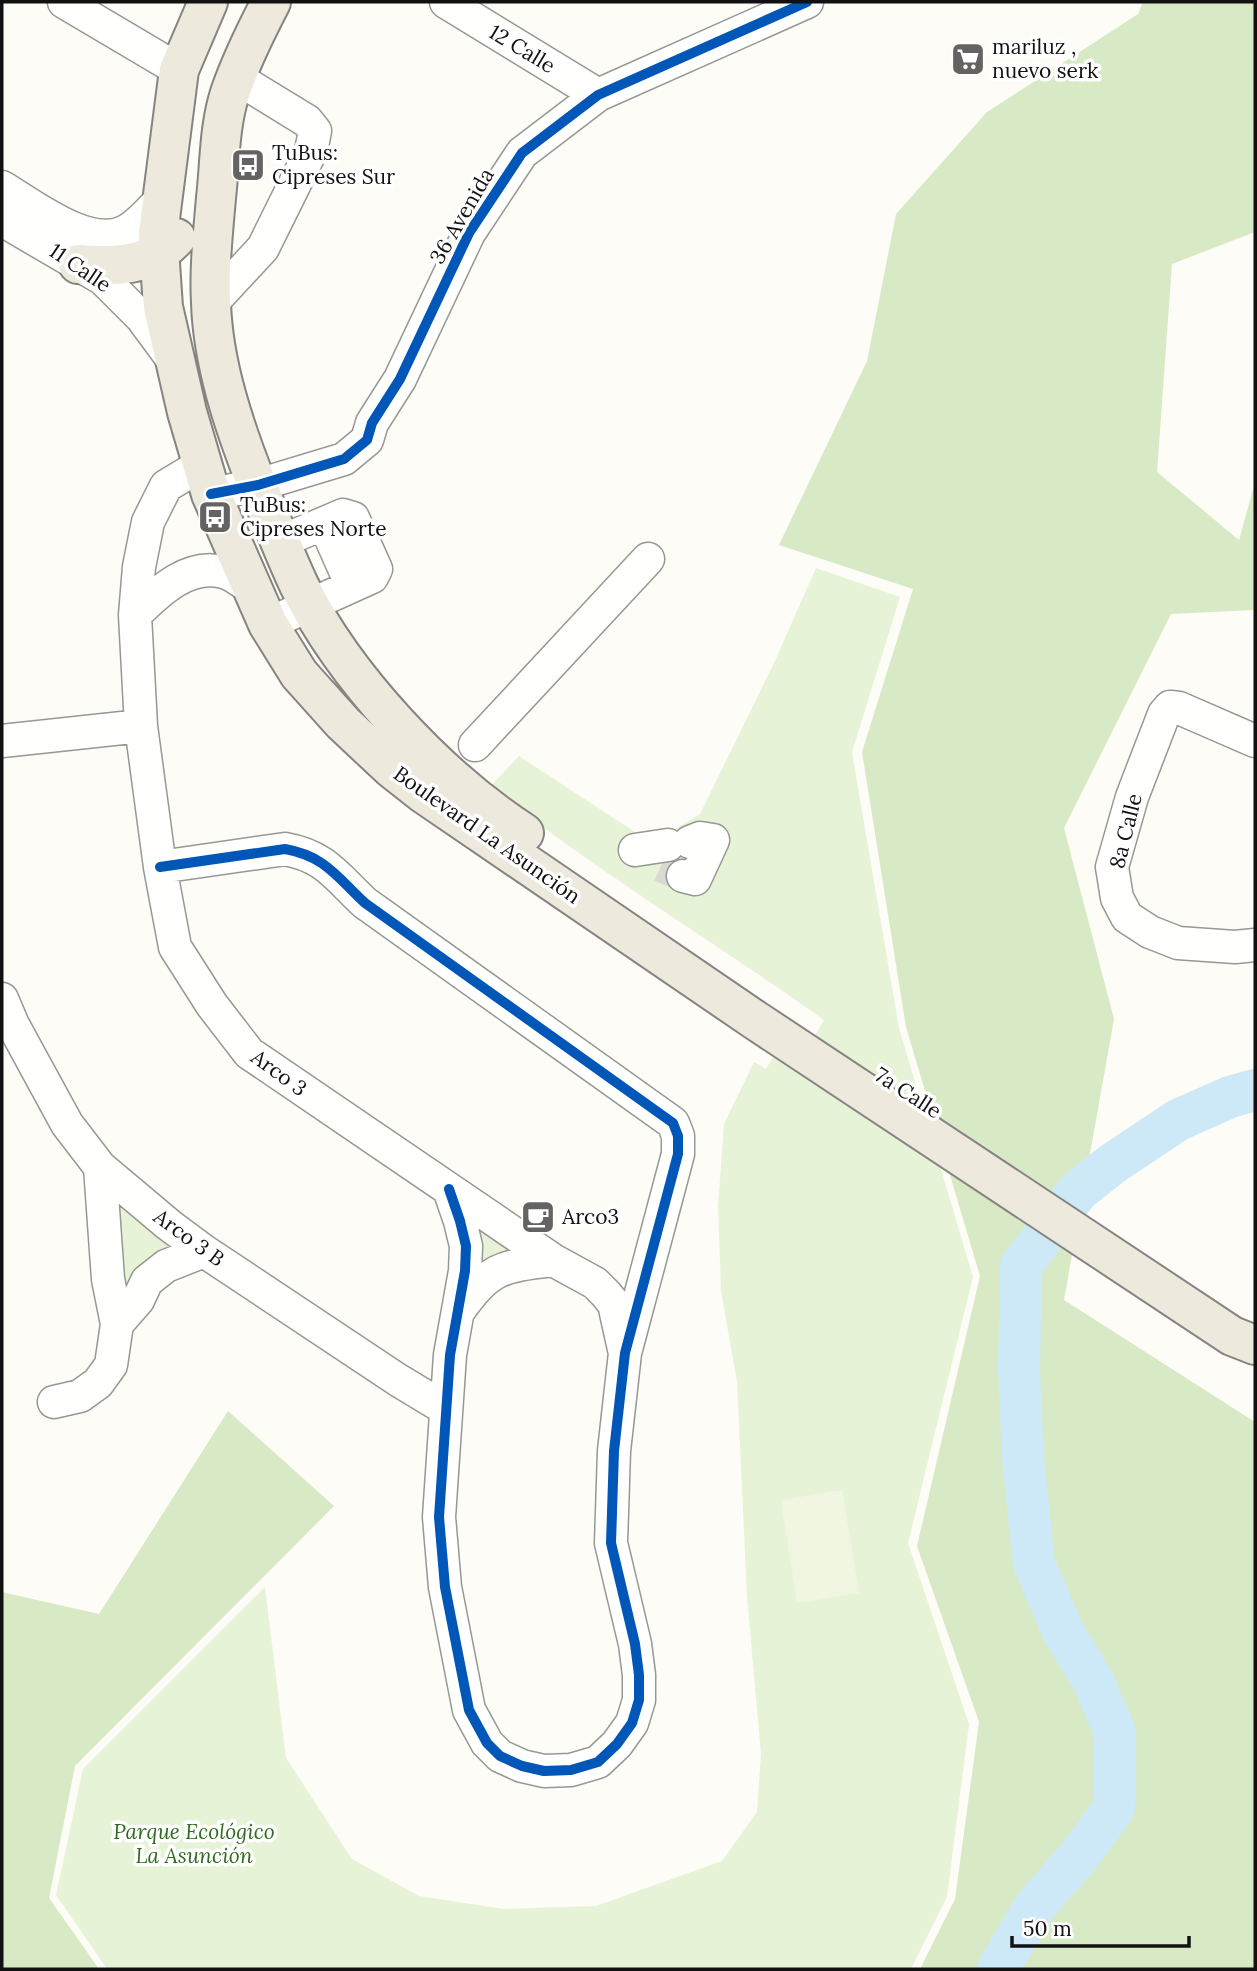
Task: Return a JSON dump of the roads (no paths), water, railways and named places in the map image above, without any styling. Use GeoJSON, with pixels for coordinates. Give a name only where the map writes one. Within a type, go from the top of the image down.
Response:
{"type":"FeatureCollection","features":[{"type":"Feature","properties":{"kind":"main road","name":"Boulevard La Asunción"},"geometry":{"type":"LineString","coordinates":[[208,2],[179,70],[161,200],[158,253],[163,307],[174,361],[206,480],[268,624],[299,674],[343,723],[391,768],[424,794],[762,1010]]}},
{"type":"Feature","properties":{"kind":"main road","name":"Boulevard La Asunción"},"geometry":{"type":"LineString","coordinates":[[271,2],[230,94],[222,134],[213,237],[211,304],[217,352],[229,403],[258,485],[300,587],[364,688],[454,779],[510,824],[561,857]]}},
{"type":"Feature","properties":{"kind":"main road"},"geometry":{"type":"LineString","coordinates":[[78,264],[109,267],[129,265],[158,253],[184,229],[222,134]]}},
{"type":"Feature","properties":{"kind":"main road"},"geometry":{"type":"LineString","coordinates":[[299,674],[364,688]]}},
{"type":"Feature","properties":{"kind":"main road","name":"7a Calle"},"geometry":{"type":"LineString","coordinates":[[561,857],[762,1010],[1247,1331]]}},
{"type":"Feature","properties":{"kind":"street"},"geometry":{"type":"LineString","coordinates":[[64,2],[179,70]]}},
{"type":"Feature","properties":{"kind":"street","name":"12 Calle"},"geometry":{"type":"LineString","coordinates":[[446,2],[598,95]]}},
{"type":"Feature","properties":{"kind":"street","name":"36 Avenida"},"geometry":{"type":"LineString","coordinates":[[258,485],[326,463],[342,440],[372,423],[400,379],[469,233],[522,153],[598,95],[807,2]]}},
{"type":"Feature","properties":{"kind":"street"},"geometry":{"type":"LineString","coordinates":[[211,304],[262,248],[311,151],[315,131],[307,121],[237,78]]}},
{"type":"Feature","properties":{"kind":"street","name":"11 Calle"},"geometry":{"type":"LineString","coordinates":[[2,187],[84,233],[104,236],[124,232],[161,200]]}},
{"type":"Feature","properties":{"kind":"street","name":"11 Calle"},"geometry":{"type":"LineString","coordinates":[[2,220],[103,279],[142,318],[174,361]]}},
{"type":"Feature","properties":{"kind":"street"},"geometry":{"type":"LineString","coordinates":[[206,480],[258,485]]}},
{"type":"Feature","properties":{"kind":"street","name":"Arco 3"},"geometry":{"type":"LineString","coordinates":[[206,480],[166,486],[148,522],[139,567],[135,615],[141,726],[160,867],[175,947],[212,1006],[249,1053],[553,1260],[595,1283],[614,1304],[625,1353]]}},
{"type":"Feature","properties":{"kind":"street"},"geometry":{"type":"LineString","coordinates":[[268,624],[372,577],[376,569],[353,518],[343,515],[280,542]]}},
{"type":"Feature","properties":{"kind":"street"},"geometry":{"type":"LineString","coordinates":[[475,744],[648,559]]}},
{"type":"Feature","properties":{"kind":"street"},"geometry":{"type":"LineString","coordinates":[[135,615],[160,590],[178,578],[199,572],[227,573],[251,588]]}},
{"type":"Feature","properties":{"kind":"street","name":"8a Calle"},"geometry":{"type":"LineString","coordinates":[[1255,741],[1179,708],[1170,707],[1164,714],[1132,797],[1112,867],[1117,898],[1127,917],[1150,932],[1178,943],[1235,947],[1255,945]]}},
{"type":"Feature","properties":{"kind":"street"},"geometry":{"type":"LineString","coordinates":[[2,741],[141,726]]}},
{"type":"Feature","properties":{"kind":"street"},"geometry":{"type":"LineString","coordinates":[[635,850],[700,838],[713,840],[695,879],[683,876]]}},
{"type":"Feature","properties":{"kind":"street"},"geometry":{"type":"LineString","coordinates":[[160,867],[285,849],[303,852],[320,860],[365,903],[673,1123],[678,1136],[678,1154],[625,1353],[614,1451],[611,1542],[635,1644],[639,1700],[632,1723],[617,1744],[598,1762],[571,1770],[544,1771],[522,1766],[500,1756],[487,1743],[469,1710],[445,1587],[440,1546],[439,1517],[450,1355],[465,1271],[466,1246],[449,1189]]}},
{"type":"Feature","properties":{"kind":"street","name":"Arco 3 B"},"geometry":{"type":"LineString","coordinates":[[2,999],[12,1025],[67,1124],[100,1167],[204,1251],[446,1409]]}},
{"type":"Feature","properties":{"kind":"street"},"geometry":{"type":"LineString","coordinates":[[54,1402],[80,1396],[98,1383],[111,1365],[117,1324],[108,1279],[100,1167]]}},
{"type":"Feature","properties":{"kind":"street"},"geometry":{"type":"LineString","coordinates":[[117,1324],[138,1300],[147,1281],[166,1266],[204,1251]]}},
{"type":"Feature","properties":{"kind":"street"},"geometry":{"type":"LineString","coordinates":[[595,1283],[611,1284],[624,1279],[650,1259]]}},
{"type":"Feature","properties":{"kind":"street"},"geometry":{"type":"LineString","coordinates":[[457,1314],[477,1286],[503,1268],[553,1260]]}},
{"type":"Feature","properties":{"kind":"waterway"},"geometry":{"type":"LineString","coordinates":[[998,1969],[1035,1906],[1079,1856],[1114,1808],[1115,1732],[1093,1681],[1063,1631],[1034,1564],[1023,1458],[1019,1372],[1021,1266],[1078,1191],[1112,1164],[1178,1120],[1230,1097],[1255,1090]]}},
{"type":"Feature","properties":{"kind":"tunnel"},"geometry":{"type":"LineString","coordinates":[[661,866],[683,876]]}},
{"type":"Feature","properties":{"kind":"place","name":"mariluz , nuevo serk"},"geometry":{"type":"Point","coordinates":[968,59]}},
{"type":"Feature","properties":{"kind":"place","name":"TuBus: Cipreses Sur"},"geometry":{"type":"Point","coordinates":[248,165]}},
{"type":"Feature","properties":{"kind":"place","name":"TuBus: Cipreses Norte"},"geometry":{"type":"Point","coordinates":[215,517]}},
{"type":"Feature","properties":{"kind":"place","name":"Arco3"},"geometry":{"type":"Point","coordinates":[538,1217]}},
{"type":"Feature","properties":{"kind":"park label","name":"Parque Ecológico La Asunción"},"geometry":{"type":"Point","coordinates":[194,1844]}}]}
